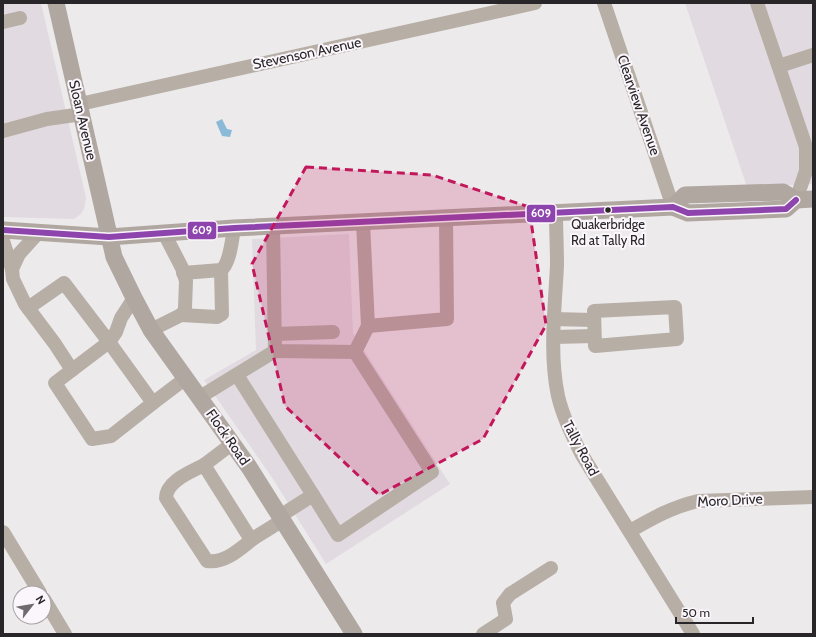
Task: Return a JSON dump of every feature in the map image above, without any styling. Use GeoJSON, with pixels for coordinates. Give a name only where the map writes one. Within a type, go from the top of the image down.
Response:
{"type":"FeatureCollection","features":[{"type":"Feature","properties":{"kind":"main road","name":"Sloan Avenue"},"geometry":{"type":"LineString","coordinates":[[56,3],[109,237]]}},
{"type":"Feature","properties":{"kind":"main road"},"geometry":{"type":"LineString","coordinates":[[3,230],[109,237],[234,228],[673,207],[688,212],[786,209],[796,200],[813,199]]}},
{"type":"Feature","properties":{"kind":"main road","name":"Flock Road"},"geometry":{"type":"LineString","coordinates":[[109,237],[114,257],[151,330],[233,443],[282,518],[354,634]]}},
{"type":"Feature","properties":{"kind":"street","name":"Stevenson Avenue"},"geometry":{"type":"LineString","coordinates":[[3,131],[81,109],[535,3]]}},
{"type":"Feature","properties":{"kind":"street","name":"Clearview Avenue"},"geometry":{"type":"LineString","coordinates":[[604,3],[673,207]]}},
{"type":"Feature","properties":{"kind":"street"},"geometry":{"type":"LineString","coordinates":[[757,3],[806,147],[813,161]]}},
{"type":"Feature","properties":{"kind":"street"},"geometry":{"type":"LineString","coordinates":[[3,22],[20,18]]}},
{"type":"Feature","properties":{"kind":"street"},"geometry":{"type":"LineString","coordinates":[[779,66],[813,55]]}},
{"type":"Feature","properties":{"kind":"street"},"geometry":{"type":"LineString","coordinates":[[796,200],[806,172],[806,147]]}},
{"type":"Feature","properties":{"kind":"street","name":"Tally Road"},"geometry":{"type":"LineString","coordinates":[[556,213],[557,263],[554,319],[555,372],[563,414],[571,435],[582,455],[693,634]]}},
{"type":"Feature","properties":{"kind":"street"},"geometry":{"type":"LineString","coordinates":[[368,326],[448,319],[446,218]]}},
{"type":"Feature","properties":{"kind":"street"},"geometry":{"type":"LineString","coordinates":[[355,352],[368,326],[363,222]]}},
{"type":"Feature","properties":{"kind":"street"},"geometry":{"type":"LineString","coordinates":[[273,226],[275,351]]}},
{"type":"Feature","properties":{"kind":"street"},"geometry":{"type":"LineString","coordinates":[[181,315],[217,317],[222,314],[221,270],[228,259],[234,228]]}},
{"type":"Feature","properties":{"kind":"street"},"geometry":{"type":"LineString","coordinates":[[12,269],[19,254],[38,233]]}},
{"type":"Feature","properties":{"kind":"street"},"geometry":{"type":"LineString","coordinates":[[151,330],[181,315],[185,308],[186,281],[164,233]]}},
{"type":"Feature","properties":{"kind":"street"},"geometry":{"type":"LineString","coordinates":[[3,241],[12,269],[13,279],[28,308],[72,370]]}},
{"type":"Feature","properties":{"kind":"street"},"geometry":{"type":"LineString","coordinates":[[183,273],[221,270]]}},
{"type":"Feature","properties":{"kind":"street"},"geometry":{"type":"LineString","coordinates":[[28,308],[64,283],[153,403]]}},
{"type":"Feature","properties":{"kind":"street"},"geometry":{"type":"LineString","coordinates":[[134,298],[121,318],[116,332],[109,342],[55,383],[92,439],[111,436],[186,378]]}},
{"type":"Feature","properties":{"kind":"street"},"geometry":{"type":"LineString","coordinates":[[675,307],[677,339],[595,346],[593,320],[594,311],[675,307]]}},
{"type":"Feature","properties":{"kind":"street"},"geometry":{"type":"LineString","coordinates":[[554,319],[593,320]]}},
{"type":"Feature","properties":{"kind":"street"},"geometry":{"type":"LineString","coordinates":[[275,334],[333,332]]}},
{"type":"Feature","properties":{"kind":"street"},"geometry":{"type":"LineString","coordinates":[[554,337],[594,336]]}},
{"type":"Feature","properties":{"kind":"street"},"geometry":{"type":"LineString","coordinates":[[200,396],[275,351],[355,352]]}},
{"type":"Feature","properties":{"kind":"street"},"geometry":{"type":"LineString","coordinates":[[236,375],[338,535],[432,472],[355,352]]}},
{"type":"Feature","properties":{"kind":"street"},"geometry":{"type":"LineString","coordinates":[[233,443],[204,465],[176,481],[168,490],[166,498],[207,561],[213,562],[226,558],[313,495]]}},
{"type":"Feature","properties":{"kind":"street"},"geometry":{"type":"LineString","coordinates":[[204,465],[250,538],[254,538]]}},
{"type":"Feature","properties":{"kind":"street","name":"Moro Drive"},"geometry":{"type":"LineString","coordinates":[[630,532],[666,511],[682,504],[698,501],[813,497]]}},
{"type":"Feature","properties":{"kind":"street"},"geometry":{"type":"LineString","coordinates":[[3,532],[35,585]]}},
{"type":"Feature","properties":{"kind":"street"},"geometry":{"type":"LineString","coordinates":[[483,634],[506,619],[503,603],[510,594],[551,568]]}},
{"type":"Feature","properties":{"kind":"street"},"geometry":{"type":"LineString","coordinates":[[52,612],[65,634]]}},
{"type":"Feature","properties":{"kind":"highlighted area"},"geometry":{"type":"Polygon","coordinates":[[[306,167],[432,175],[529,207],[546,325],[483,439],[379,495],[285,406],[252,264],[306,167]]]}},
{"type":"Feature","properties":{"kind":"shaded area"},"geometry":{"type":"Polygon","coordinates":[[[3,3],[41,3],[86,198],[84,209],[81,214],[74,219],[3,217],[3,3]]]}},
{"type":"Feature","properties":{"kind":"shaded area"},"geometry":{"type":"Polygon","coordinates":[[[685,3],[813,3],[813,184],[747,187],[685,3]]]}},
{"type":"Feature","properties":{"kind":"shaded area"},"geometry":{"type":"Polygon","coordinates":[[[349,234],[353,333],[450,484],[326,564],[273,479],[204,380],[256,350],[252,239],[349,234]]]}},
{"type":"Feature","properties":{"kind":"water"},"geometry":{"type":"Polygon","coordinates":[[[222,119],[227,129],[232,130],[230,137],[222,136],[216,122],[222,119]]]}},
{"type":"Feature","properties":{"kind":"transit line","name":"609"},"geometry":{"type":"LineString","coordinates":[[3,230],[109,237],[234,228],[673,207],[688,213],[786,209],[796,200]]}},
{"type":"Feature","properties":{"kind":"place","name":"Quakerbridge Rd at Tally Rd"},"geometry":{"type":"Point","coordinates":[608,210]}}]}
